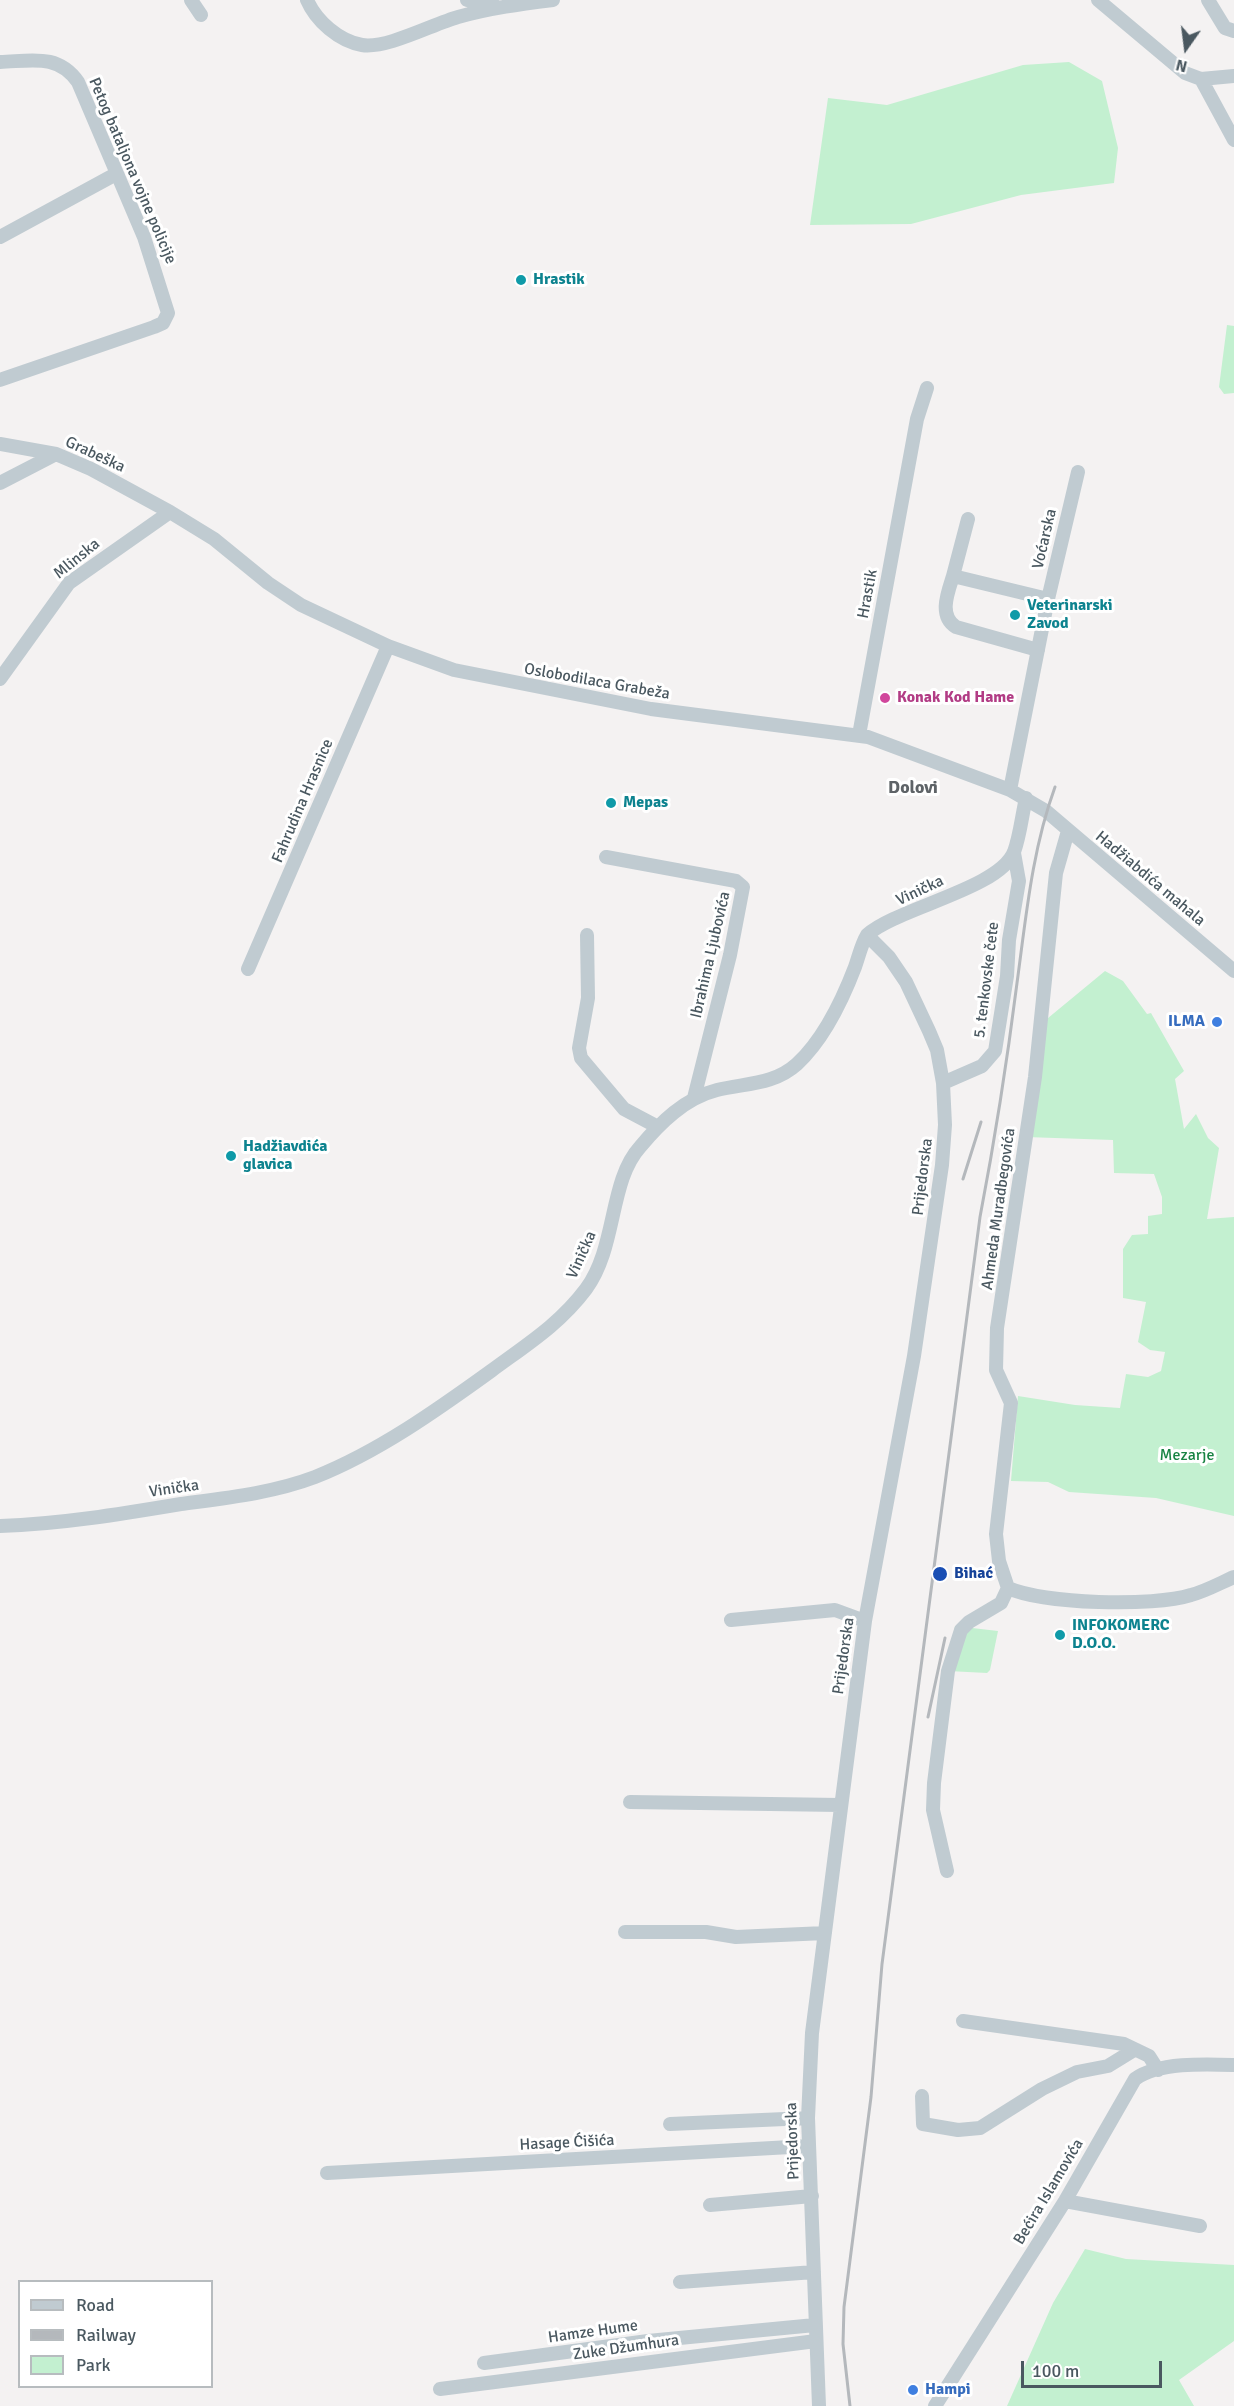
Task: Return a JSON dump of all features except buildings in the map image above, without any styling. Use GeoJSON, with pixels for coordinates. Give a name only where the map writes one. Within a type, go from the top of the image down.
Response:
{"type":"FeatureCollection","features":[{"type":"Feature","properties":{"kind":"street"},"geometry":{"type":"LineString","coordinates":[[191,0],[201,15]]}},
{"type":"Feature","properties":{"kind":"street"},"geometry":{"type":"LineString","coordinates":[[307,0],[317,17],[329,28],[348,40],[370,45],[500,6],[553,0]]}},
{"type":"Feature","properties":{"kind":"street"},"geometry":{"type":"LineString","coordinates":[[467,0],[500,6]]}},
{"type":"Feature","properties":{"kind":"street"},"geometry":{"type":"LineString","coordinates":[[1098,0],[1185,73],[1201,79],[1234,76]]}},
{"type":"Feature","properties":{"kind":"street"},"geometry":{"type":"LineString","coordinates":[[1208,0],[1225,28],[1234,31]]}},
{"type":"Feature","properties":{"kind":"street","name":"Petog bataljona vojne policije"},"geometry":{"type":"LineString","coordinates":[[0,62],[50,60],[72,74],[154,263],[168,313],[166,319],[154,327],[0,380]]}},
{"type":"Feature","properties":{"kind":"street"},"geometry":{"type":"LineString","coordinates":[[1201,79],[1234,140]]}},
{"type":"Feature","properties":{"kind":"street"},"geometry":{"type":"LineString","coordinates":[[0,237],[116,174]]}},
{"type":"Feature","properties":{"kind":"street","name":"Hrastik"},"geometry":{"type":"LineString","coordinates":[[859,735],[917,419],[927,388]]}},
{"type":"Feature","properties":{"kind":"street","name":"Grabeška"},"geometry":{"type":"LineString","coordinates":[[0,444],[56,454],[170,512]]}},
{"type":"Feature","properties":{"kind":"street"},"geometry":{"type":"LineString","coordinates":[[0,483],[56,454]]}},
{"type":"Feature","properties":{"kind":"street","name":"Voćarska"},"geometry":{"type":"LineString","coordinates":[[1010,790],[1048,599],[1078,472]]}},
{"type":"Feature","properties":{"kind":"street","name":"Oslobodilaca Grabeža"},"geometry":{"type":"LineString","coordinates":[[170,512],[214,539],[268,583],[301,605],[388,645],[454,670],[576,696],[746,723],[859,735],[1010,790],[1046,811]]}},
{"type":"Feature","properties":{"kind":"street","name":"Mlinska"},"geometry":{"type":"LineString","coordinates":[[0,679],[69,583],[170,512]]}},
{"type":"Feature","properties":{"kind":"street"},"geometry":{"type":"LineString","coordinates":[[968,519],[962,533],[946,608],[948,623],[968,631],[1038,650]]}},
{"type":"Feature","properties":{"kind":"street"},"geometry":{"type":"LineString","coordinates":[[953,576],[1048,599]]}},
{"type":"Feature","properties":{"kind":"street","name":"Fahrudina Hrasnice"},"geometry":{"type":"LineString","coordinates":[[248,969],[388,645]]}},
{"type":"Feature","properties":{"kind":"street"},"geometry":{"type":"LineString","coordinates":[[1014,853],[1026,798]]}},
{"type":"Feature","properties":{"kind":"street","name":"Hadžiabdića mahala"},"geometry":{"type":"LineString","coordinates":[[1046,811],[1234,971]]}},
{"type":"Feature","properties":{"kind":"street","name":"Ahmeda Muradbegovića"},"geometry":{"type":"LineString","coordinates":[[1008,1588],[999,1561],[996,1534],[1011,1402],[996,1370],[997,1328],[1038,1055],[1056,873],[1068,831]]}},
{"type":"Feature","properties":{"kind":"street","name":"Vinička"},"geometry":{"type":"LineString","coordinates":[[0,1526],[100,1517],[276,1489],[342,1465],[426,1416],[537,1340],[578,1299],[601,1262],[625,1170],[638,1149],[658,1127],[694,1098],[716,1090],[760,1083],[781,1076],[796,1065],[812,1047],[837,1007],[867,935],[987,878],[1007,862],[1014,853]]}},
{"type":"Feature","properties":{"kind":"street","name":"5. tenkovske čete"},"geometry":{"type":"LineString","coordinates":[[943,1083],[982,1066],[994,1051],[1008,976],[1009,940],[1019,880],[1014,853]]}},
{"type":"Feature","properties":{"kind":"street","name":"Ibrahima Ljubovića"},"geometry":{"type":"LineString","coordinates":[[606,857],[736,881],[742,886],[730,955],[694,1098]]}},
{"type":"Feature","properties":{"kind":"street"},"geometry":{"type":"LineString","coordinates":[[587,935],[588,998],[579,1048],[581,1058],[624,1109],[658,1127]]}},
{"type":"Feature","properties":{"kind":"street","name":"Prijedorska"},"geometry":{"type":"LineString","coordinates":[[819,2406],[812,2196],[808,2146],[812,2033],[865,1621],[914,1356],[935,1214],[945,1125],[943,1083],[937,1050],[906,982],[889,957],[867,935]]}},
{"type":"Feature","properties":{"kind":"street"},"geometry":{"type":"LineString","coordinates":[[947,1871],[933,1801],[948,1671],[961,1630],[969,1622],[1001,1603],[1008,1588],[1048,1596],[1140,1602],[1192,1595],[1234,1577]]}},
{"type":"Feature","properties":{"kind":"street"},"geometry":{"type":"LineString","coordinates":[[731,1620],[835,1610],[865,1621]]}},
{"type":"Feature","properties":{"kind":"street"},"geometry":{"type":"LineString","coordinates":[[630,1802],[840,1805]]}},
{"type":"Feature","properties":{"kind":"street"},"geometry":{"type":"LineString","coordinates":[[625,1932],[706,1932],[736,1937],[825,1933]]}},
{"type":"Feature","properties":{"kind":"street"},"geometry":{"type":"LineString","coordinates":[[963,2021],[1125,2044],[1149,2056],[1158,2070]]}},
{"type":"Feature","properties":{"kind":"street"},"geometry":{"type":"LineString","coordinates":[[922,2096],[923,2124],[971,2131],[1077,2072],[1108,2066],[1134,2050]]}},
{"type":"Feature","properties":{"kind":"street","name":"Bećira Islamovića"},"geometry":{"type":"LineString","coordinates":[[935,2406],[1065,2201],[1135,2079],[1158,2070],[1191,2065],[1234,2065]]}},
{"type":"Feature","properties":{"kind":"street"},"geometry":{"type":"LineString","coordinates":[[670,2124],[808,2118]]}},
{"type":"Feature","properties":{"kind":"street","name":"Hasage Ćišića"},"geometry":{"type":"LineString","coordinates":[[327,2173],[808,2146]]}},
{"type":"Feature","properties":{"kind":"street"},"geometry":{"type":"LineString","coordinates":[[710,2205],[812,2196]]}},
{"type":"Feature","properties":{"kind":"street"},"geometry":{"type":"LineString","coordinates":[[1065,2201],[1200,2226]]}},
{"type":"Feature","properties":{"kind":"street"},"geometry":{"type":"LineString","coordinates":[[680,2282],[814,2272]]}},
{"type":"Feature","properties":{"kind":"street","name":"Hamze Hume"},"geometry":{"type":"LineString","coordinates":[[484,2363],[648,2341],[815,2325]]}},
{"type":"Feature","properties":{"kind":"street","name":"Zuke Džumhura"},"geometry":{"type":"LineString","coordinates":[[440,2389],[816,2341]]}},
{"type":"Feature","properties":{"kind":"green space"},"geometry":{"type":"Polygon","coordinates":[[[1069,62],[1102,81],[1118,148],[1114,183],[1021,195],[911,224],[810,225],[828,98],[887,105],[1023,65],[1069,62]]]}},
{"type":"Feature","properties":{"kind":"green space"},"geometry":{"type":"Polygon","coordinates":[[[1227,325],[1234,326],[1234,393],[1224,394],[1219,387],[1227,325]]]}},
{"type":"Feature","properties":{"kind":"green space","name":"Mezarje"},"geometry":{"type":"Polygon","coordinates":[[[1105,971],[1123,981],[1147,1014],[1151,1013],[1184,1071],[1175,1079],[1184,1129],[1196,1114],[1208,1138],[1219,1148],[1207,1219],[1234,1217],[1234,1516],[1156,1498],[1069,1492],[1048,1482],[1011,1481],[1018,1396],[1075,1405],[1120,1408],[1126,1374],[1148,1377],[1161,1371],[1165,1352],[1150,1350],[1138,1342],[1146,1302],[1123,1298],[1123,1249],[1132,1235],[1148,1234],[1148,1216],[1162,1214],[1162,1197],[1154,1174],[1114,1173],[1113,1140],[1026,1137],[1042,1023],[1105,971]]]}},
{"type":"Feature","properties":{"kind":"green space"},"geometry":{"type":"Polygon","coordinates":[[[955,1626],[998,1631],[990,1670],[987,1673],[948,1671],[955,1626]]]}},
{"type":"Feature","properties":{"kind":"green space"},"geometry":{"type":"Polygon","coordinates":[[[1085,2249],[1126,2259],[1234,2265],[1234,2341],[1179,2380],[1194,2406],[1007,2406],[1053,2303],[1085,2249]]]}},
{"type":"Feature","properties":{"kind":"railway"},"geometry":{"type":"LineString","coordinates":[[850,2406],[843,2344],[844,2307],[871,2097],[882,1964],[980,1217],[1005,1071],[1035,859],[1055,787]]}},
{"type":"Feature","properties":{"kind":"railway"},"geometry":{"type":"LineString","coordinates":[[963,1179],[981,1122]]}},
{"type":"Feature","properties":{"kind":"railway"},"geometry":{"type":"LineString","coordinates":[[928,1717],[945,1638]]}},
{"type":"Feature","properties":{"kind":"place","name":"Hrastik"},"geometry":{"type":"Point","coordinates":[521,280]}},
{"type":"Feature","properties":{"kind":"place","name":"Veterinarski Zavod"},"geometry":{"type":"Point","coordinates":[1015,615]}},
{"type":"Feature","properties":{"kind":"place","name":"Konak Kod Hame"},"geometry":{"type":"Point","coordinates":[885,698]}},
{"type":"Feature","properties":{"kind":"place","name":"Mepas"},"geometry":{"type":"Point","coordinates":[611,803]}},
{"type":"Feature","properties":{"kind":"place","name":"ILMA"},"geometry":{"type":"Point","coordinates":[1217,1022]}},
{"type":"Feature","properties":{"kind":"place","name":"Hadžiavdića glavica"},"geometry":{"type":"Point","coordinates":[231,1156]}},
{"type":"Feature","properties":{"kind":"place","name":"Bihać"},"geometry":{"type":"Point","coordinates":[940,1574]}},
{"type":"Feature","properties":{"kind":"place","name":"INFOKOMERC D.O.O."},"geometry":{"type":"Point","coordinates":[1060,1635]}},
{"type":"Feature","properties":{"kind":"place","name":"Hampi"},"geometry":{"type":"Point","coordinates":[913,2390]}},
{"type":"Feature","properties":{"kind":"district","name":"Dolovi"},"geometry":{"type":"Point","coordinates":[913,788]}}]}
